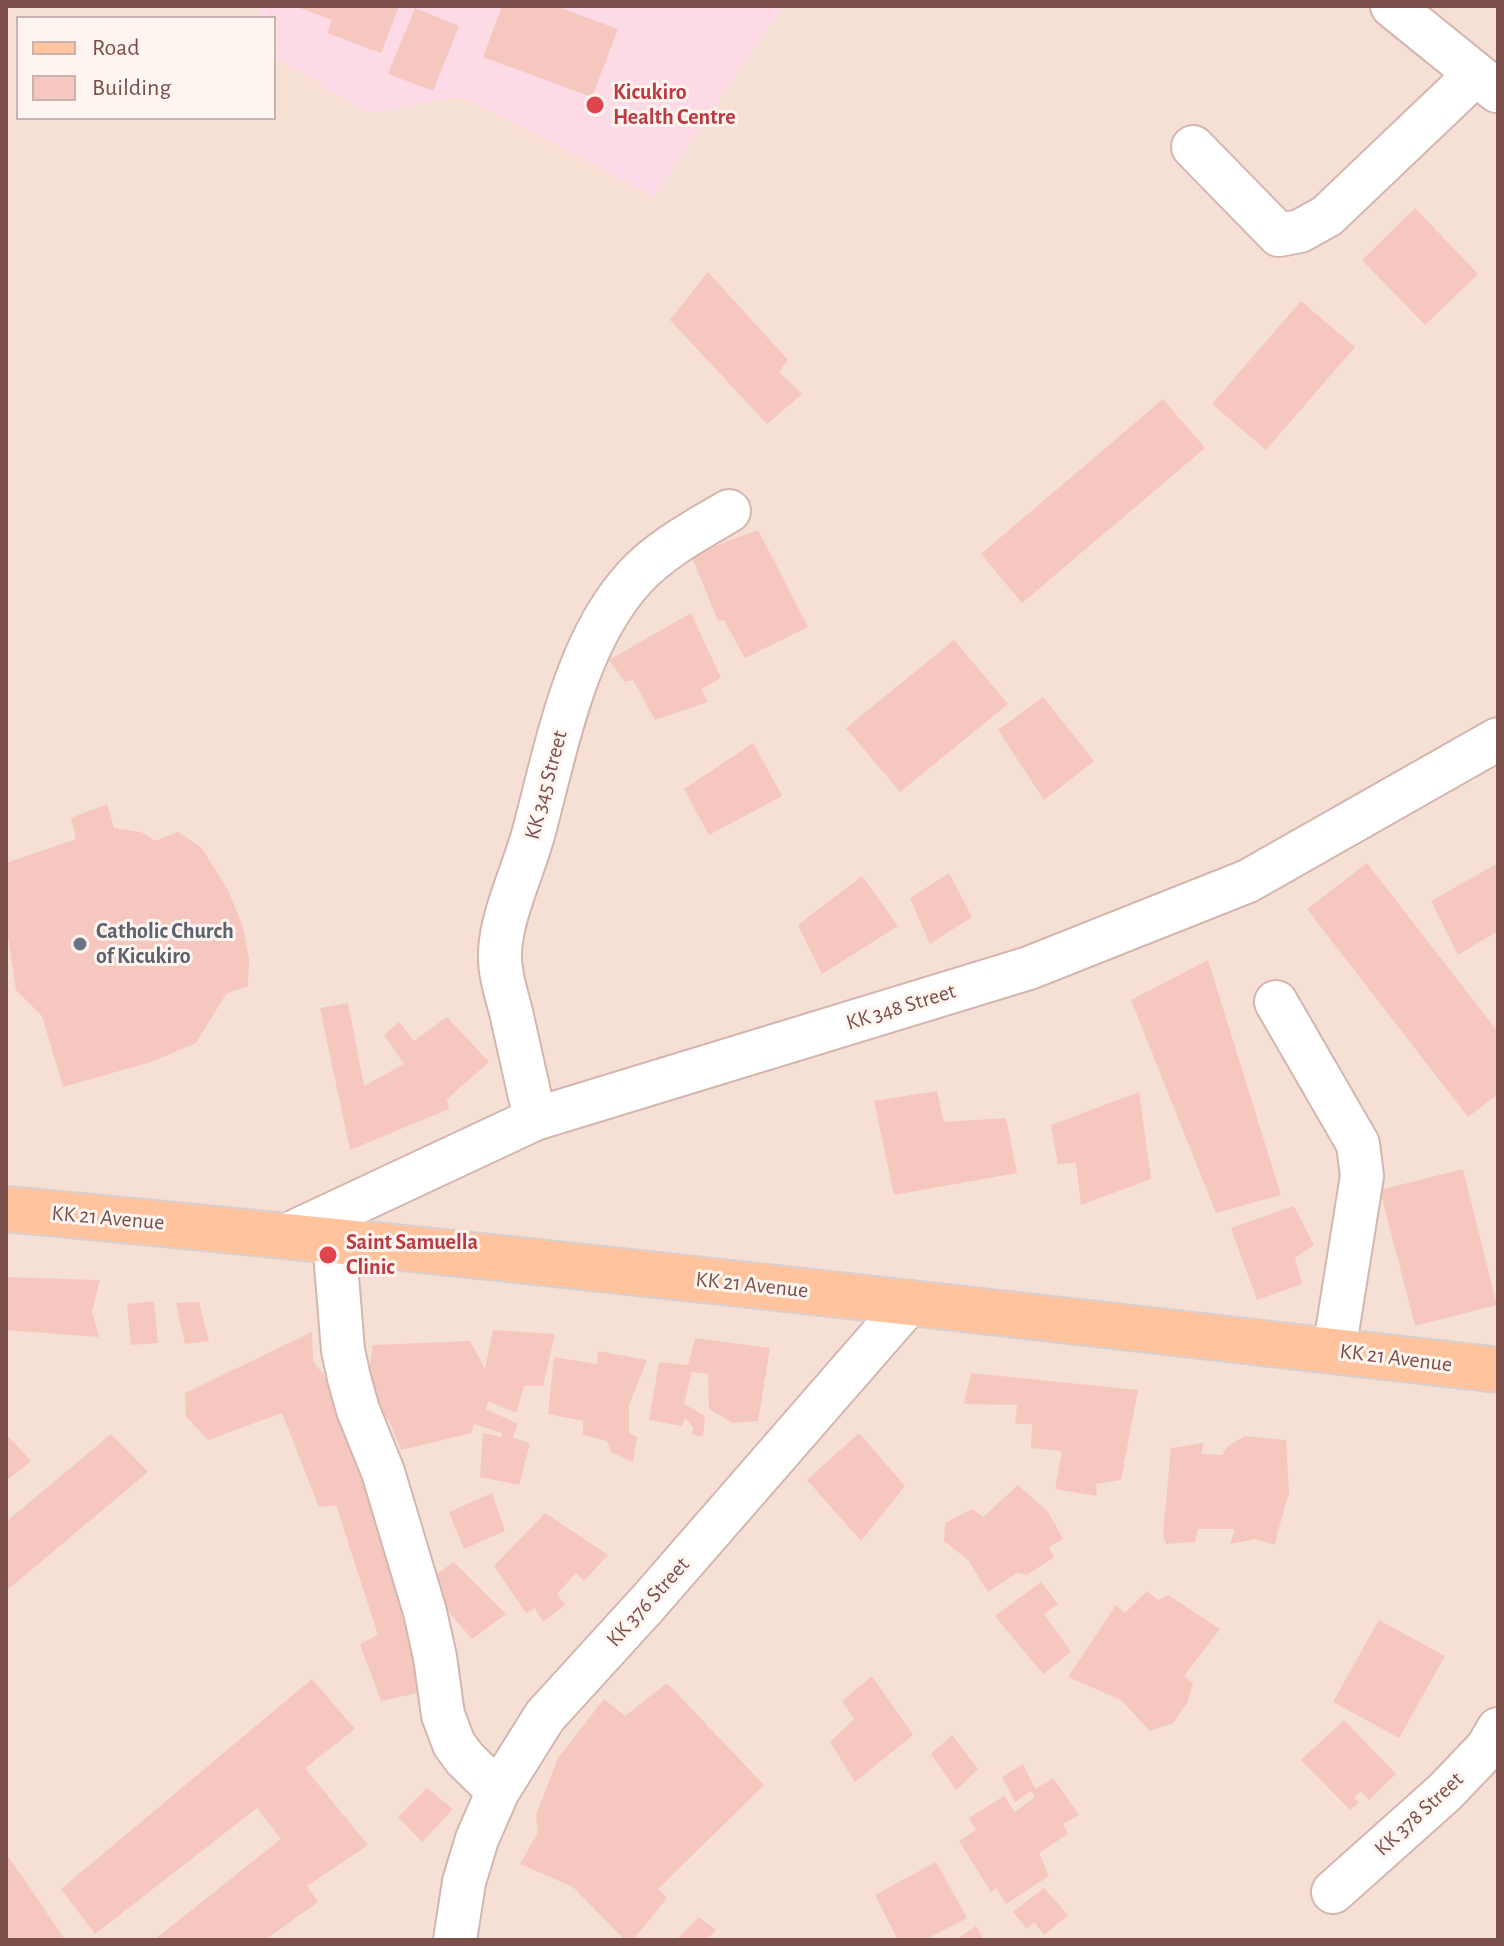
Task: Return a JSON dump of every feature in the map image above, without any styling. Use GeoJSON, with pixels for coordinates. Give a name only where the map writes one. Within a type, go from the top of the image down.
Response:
{"type":"FeatureCollection","features":[{"type":"Feature","properties":{"kind":"main road","name":"KK 21 Avenue"},"geometry":{"type":"LineString","coordinates":[[6,1209],[287,1235],[910,1302],[1498,1370]]}},
{"type":"Feature","properties":{"kind":"street"},"geometry":{"type":"LineString","coordinates":[[1193,147],[1279,235],[1300,231],[1327,216],[1487,83],[1392,6]]}},
{"type":"Feature","properties":{"kind":"street","name":"KK 345 Street"},"geometry":{"type":"LineString","coordinates":[[535,1119],[500,955],[502,932],[527,859],[570,699],[600,625],[635,577],[670,545],[729,511]]}},
{"type":"Feature","properties":{"kind":"street","name":"KK 348 Street"},"geometry":{"type":"LineString","coordinates":[[287,1235],[535,1119],[1029,968],[1248,881],[1498,739]]}},
{"type":"Feature","properties":{"kind":"street"},"geometry":{"type":"LineString","coordinates":[[1276,1002],[1358,1144],[1362,1176],[1334,1351]]}},
{"type":"Feature","properties":{"kind":"street"},"geometry":{"type":"LineString","coordinates":[[334,1240],[343,1350],[349,1378],[358,1410],[383,1472],[425,1612],[443,1715],[459,1751],[498,1791]]}},
{"type":"Feature","properties":{"kind":"street","name":"KK 376 Street"},"geometry":{"type":"LineString","coordinates":[[455,1940],[464,1882],[477,1839],[498,1791],[545,1716],[679,1568],[910,1302]]}},
{"type":"Feature","properties":{"kind":"street","name":"KK 378 Street"},"geometry":{"type":"LineString","coordinates":[[1333,1892],[1445,1792],[1487,1748],[1498,1729]]}},
{"type":"Feature","properties":{"kind":"shaded area"},"geometry":{"type":"Polygon","coordinates":[[[6,6],[1498,6],[1498,1940],[6,1940],[6,6]]]}},
{"type":"Feature","properties":{"kind":"shaded area","name":"Kicukiro Health Centre"},"geometry":{"type":"Polygon","coordinates":[[[262,6],[783,6],[655,196],[459,97],[369,113],[276,58],[276,16],[258,16],[262,6]]]}},
{"type":"Feature","properties":{"kind":"building"},"geometry":{"type":"Polygon","coordinates":[[[295,6],[399,6],[381,53],[327,33],[332,20],[295,6]]]}},
{"type":"Feature","properties":{"kind":"building"},"geometry":{"type":"Polygon","coordinates":[[[502,6],[555,6],[618,29],[592,97],[483,57],[502,6]]]}},
{"type":"Feature","properties":{"kind":"building"},"geometry":{"type":"Polygon","coordinates":[[[415,8],[459,26],[433,91],[388,74],[415,8]]]}},
{"type":"Feature","properties":{"kind":"building"},"geometry":{"type":"Polygon","coordinates":[[[1415,208],[1478,274],[1425,325],[1362,260],[1415,208]]]}},
{"type":"Feature","properties":{"kind":"building"},"geometry":{"type":"Polygon","coordinates":[[[708,272],[788,360],[779,372],[802,394],[767,424],[670,320],[708,272]]]}},
{"type":"Feature","properties":{"kind":"building"},"geometry":{"type":"Polygon","coordinates":[[[1301,301],[1355,347],[1266,450],[1212,404],[1301,301]]]}},
{"type":"Feature","properties":{"kind":"building"},"geometry":{"type":"Polygon","coordinates":[[[1163,399],[1205,448],[1022,603],[981,554],[1163,399]]]}},
{"type":"Feature","properties":{"kind":"building"},"geometry":{"type":"Polygon","coordinates":[[[758,530],[808,627],[745,658],[724,620],[718,621],[691,555],[758,530]]]}},
{"type":"Feature","properties":{"kind":"building"},"geometry":{"type":"Polygon","coordinates":[[[691,613],[721,678],[701,689],[708,702],[655,720],[633,680],[625,682],[609,660],[691,613]]]}},
{"type":"Feature","properties":{"kind":"building"},"geometry":{"type":"Polygon","coordinates":[[[954,640],[1008,704],[900,792],[846,728],[954,640]]]}},
{"type":"Feature","properties":{"kind":"building"},"geometry":{"type":"Polygon","coordinates":[[[1043,697],[1094,761],[1044,800],[998,730],[1043,697]]]}},
{"type":"Feature","properties":{"kind":"building"},"geometry":{"type":"Polygon","coordinates":[[[753,743],[782,796],[709,835],[684,789],[753,743]]]}},
{"type":"Feature","properties":{"kind":"building"},"geometry":{"type":"Polygon","coordinates":[[[107,804],[114,828],[141,832],[155,841],[178,832],[201,847],[228,890],[243,927],[249,959],[248,986],[226,994],[196,1043],[151,1062],[63,1087],[42,1016],[16,990],[6,923],[6,863],[76,839],[71,818],[107,804]]]}},
{"type":"Feature","properties":{"kind":"building"},"geometry":{"type":"Polygon","coordinates":[[[1367,863],[1498,1032],[1498,1094],[1468,1117],[1307,909],[1367,863]]]}},
{"type":"Feature","properties":{"kind":"building"},"geometry":{"type":"Polygon","coordinates":[[[1498,863],[1498,931],[1458,955],[1431,901],[1498,863]]]}},
{"type":"Feature","properties":{"kind":"building"},"geometry":{"type":"Polygon","coordinates":[[[949,873],[972,917],[930,944],[910,898],[949,873]]]}},
{"type":"Feature","properties":{"kind":"building"},"geometry":{"type":"Polygon","coordinates":[[[862,876],[898,926],[822,974],[798,925],[862,876]]]}},
{"type":"Feature","properties":{"kind":"building"},"geometry":{"type":"Polygon","coordinates":[[[1208,960],[1281,1195],[1216,1213],[1131,1000],[1208,960]]]}},
{"type":"Feature","properties":{"kind":"building"},"geometry":{"type":"Polygon","coordinates":[[[348,1003],[364,1086],[404,1064],[384,1035],[399,1022],[414,1041],[447,1017],[489,1062],[447,1099],[449,1109],[350,1150],[320,1008],[348,1003]]]}},
{"type":"Feature","properties":{"kind":"building"},"geometry":{"type":"Polygon","coordinates":[[[937,1091],[944,1122],[1006,1118],[1017,1173],[894,1195],[874,1101],[937,1091]]]}},
{"type":"Feature","properties":{"kind":"building"},"geometry":{"type":"Polygon","coordinates":[[[1139,1092],[1151,1179],[1081,1205],[1076,1163],[1058,1164],[1051,1125],[1139,1092]]]}},
{"type":"Feature","properties":{"kind":"building"},"geometry":{"type":"Polygon","coordinates":[[[1463,1169],[1497,1305],[1415,1326],[1380,1190],[1463,1169]]]}},
{"type":"Feature","properties":{"kind":"building"},"geometry":{"type":"Polygon","coordinates":[[[1294,1206],[1314,1245],[1295,1258],[1302,1284],[1257,1300],[1231,1228],[1294,1206]]]}},
{"type":"Feature","properties":{"kind":"building"},"geometry":{"type":"Polygon","coordinates":[[[6,1277],[100,1280],[92,1312],[99,1337],[6,1330],[6,1277]]]}},
{"type":"Feature","properties":{"kind":"building"},"geometry":{"type":"Polygon","coordinates":[[[154,1301],[158,1343],[131,1345],[127,1304],[154,1301]]]}},
{"type":"Feature","properties":{"kind":"building"},"geometry":{"type":"Polygon","coordinates":[[[199,1302],[209,1341],[185,1344],[176,1303],[199,1302]]]}},
{"type":"Feature","properties":{"kind":"building"},"geometry":{"type":"Polygon","coordinates":[[[493,1330],[555,1334],[543,1386],[524,1386],[516,1413],[488,1401],[486,1409],[518,1424],[513,1437],[530,1444],[519,1485],[480,1477],[483,1433],[502,1437],[502,1433],[474,1424],[471,1433],[401,1450],[389,1420],[382,1415],[381,1406],[364,1403],[373,1345],[470,1341],[485,1369],[493,1330]]]}},
{"type":"Feature","properties":{"kind":"building"},"geometry":{"type":"Polygon","coordinates":[[[312,1332],[313,1361],[337,1393],[426,1638],[409,1646],[427,1691],[381,1701],[360,1644],[378,1635],[336,1505],[319,1507],[282,1413],[208,1440],[186,1416],[185,1393],[312,1332]]]}},
{"type":"Feature","properties":{"kind":"building"},"geometry":{"type":"Polygon","coordinates":[[[695,1338],[770,1348],[758,1421],[733,1423],[709,1409],[708,1374],[692,1372],[684,1404],[705,1416],[703,1436],[692,1435],[693,1427],[685,1418],[682,1426],[649,1420],[659,1362],[688,1365],[695,1338]]]}},
{"type":"Feature","properties":{"kind":"building"},"geometry":{"type":"Polygon","coordinates":[[[598,1351],[647,1360],[629,1405],[629,1433],[637,1437],[633,1462],[611,1452],[607,1441],[583,1435],[583,1421],[548,1414],[554,1357],[597,1364],[598,1351]]]}},
{"type":"Feature","properties":{"kind":"building"},"geometry":{"type":"Polygon","coordinates":[[[971,1373],[1138,1390],[1121,1480],[1096,1484],[1097,1496],[1055,1489],[1062,1451],[1031,1448],[1032,1424],[1015,1424],[1017,1405],[964,1404],[971,1373]]]}},
{"type":"Feature","properties":{"kind":"building"},"geometry":{"type":"Polygon","coordinates":[[[859,1433],[905,1486],[861,1541],[807,1480],[859,1433]]]}},
{"type":"Feature","properties":{"kind":"building"},"geometry":{"type":"Polygon","coordinates":[[[6,1434],[31,1461],[6,1481],[6,1434]]]}},
{"type":"Feature","properties":{"kind":"building"},"geometry":{"type":"Polygon","coordinates":[[[111,1434],[148,1472],[6,1591],[6,1522],[111,1434]]]}},
{"type":"Feature","properties":{"kind":"building"},"geometry":{"type":"Polygon","coordinates":[[[1245,1436],[1286,1440],[1289,1493],[1275,1545],[1255,1539],[1230,1544],[1235,1529],[1198,1529],[1195,1542],[1166,1544],[1163,1534],[1171,1448],[1204,1443],[1201,1454],[1222,1455],[1228,1446],[1245,1436]]]}},
{"type":"Feature","properties":{"kind":"building"},"geometry":{"type":"Polygon","coordinates":[[[1018,1485],[1048,1512],[1063,1539],[1049,1547],[1054,1557],[1027,1575],[1017,1573],[988,1592],[968,1560],[944,1541],[945,1523],[972,1509],[983,1517],[1018,1485]]]}},
{"type":"Feature","properties":{"kind":"building"},"geometry":{"type":"Polygon","coordinates":[[[492,1493],[505,1531],[464,1549],[449,1512],[492,1493]]]}},
{"type":"Feature","properties":{"kind":"building"},"geometry":{"type":"Polygon","coordinates":[[[545,1513],[608,1555],[584,1581],[576,1573],[557,1594],[565,1605],[543,1622],[535,1608],[526,1613],[494,1566],[545,1513]]]}},
{"type":"Feature","properties":{"kind":"building"},"geometry":{"type":"Polygon","coordinates":[[[454,1562],[506,1614],[472,1639],[448,1611],[432,1577],[454,1562]]]}},
{"type":"Feature","properties":{"kind":"building"},"geometry":{"type":"Polygon","coordinates":[[[1041,1582],[1058,1604],[1044,1614],[1071,1652],[1043,1674],[995,1616],[1041,1582]]]}},
{"type":"Feature","properties":{"kind":"building"},"geometry":{"type":"Polygon","coordinates":[[[1147,1591],[1158,1600],[1168,1595],[1220,1629],[1184,1676],[1193,1683],[1188,1701],[1173,1723],[1150,1731],[1121,1700],[1068,1677],[1116,1605],[1125,1613],[1147,1591]]]}},
{"type":"Feature","properties":{"kind":"building"},"geometry":{"type":"Polygon","coordinates":[[[1379,1620],[1445,1656],[1399,1738],[1333,1702],[1379,1620]]]}},
{"type":"Feature","properties":{"kind":"building"},"geometry":{"type":"Polygon","coordinates":[[[872,1676],[913,1735],[855,1782],[830,1742],[854,1719],[842,1701],[872,1676]]]}},
{"type":"Feature","properties":{"kind":"building"},"geometry":{"type":"Polygon","coordinates":[[[312,1679],[355,1729],[305,1768],[368,1845],[307,1886],[318,1902],[265,1940],[154,1940],[281,1839],[257,1808],[95,1934],[61,1889],[312,1679]]]}},
{"type":"Feature","properties":{"kind":"building"},"geometry":{"type":"Polygon","coordinates":[[[667,1683],[764,1785],[658,1889],[667,1898],[633,1940],[625,1940],[573,1887],[520,1864],[538,1832],[536,1815],[558,1758],[604,1699],[625,1716],[667,1683]]]}},
{"type":"Feature","properties":{"kind":"building"},"geometry":{"type":"Polygon","coordinates":[[[1344,1720],[1396,1774],[1369,1800],[1361,1791],[1354,1798],[1359,1802],[1350,1810],[1301,1760],[1344,1720]]]}},
{"type":"Feature","properties":{"kind":"building"},"geometry":{"type":"Polygon","coordinates":[[[952,1735],[978,1769],[956,1790],[931,1754],[952,1735]]]}},
{"type":"Feature","properties":{"kind":"building"},"geometry":{"type":"Polygon","coordinates":[[[1023,1764],[1035,1789],[1053,1778],[1079,1815],[1063,1824],[1068,1834],[1039,1853],[1049,1876],[1006,1904],[996,1888],[991,1892],[959,1841],[976,1830],[969,1818],[1004,1796],[1015,1812],[1035,1797],[1031,1791],[1015,1802],[1002,1777],[1023,1764]]]}},
{"type":"Feature","properties":{"kind":"building"},"geometry":{"type":"Polygon","coordinates":[[[427,1788],[453,1809],[422,1842],[398,1817],[427,1788]]]}},
{"type":"Feature","properties":{"kind":"building"},"geometry":{"type":"Polygon","coordinates":[[[6,1854],[22,1876],[65,1940],[6,1940],[6,1854]]]}},
{"type":"Feature","properties":{"kind":"building"},"geometry":{"type":"Polygon","coordinates":[[[936,1862],[967,1918],[924,1940],[898,1940],[875,1895],[936,1862]]]}},
{"type":"Feature","properties":{"kind":"building"},"geometry":{"type":"Polygon","coordinates":[[[1044,1888],[1068,1915],[1044,1935],[1034,1922],[1027,1929],[1013,1912],[1044,1888]]]}},
{"type":"Feature","properties":{"kind":"building"},"geometry":{"type":"Polygon","coordinates":[[[699,1917],[716,1930],[706,1940],[676,1940],[699,1917]]]}},
{"type":"Feature","properties":{"kind":"building"},"geometry":{"type":"Polygon","coordinates":[[[976,1926],[984,1940],[955,1940],[976,1926]]]}},
{"type":"Feature","properties":{"kind":"place","name":"Kicukiro Health Centre"},"geometry":{"type":"Point","coordinates":[595,105]}},
{"type":"Feature","properties":{"kind":"place","name":"Catholic Church of Kicukiro"},"geometry":{"type":"Point","coordinates":[80,944]}},
{"type":"Feature","properties":{"kind":"place","name":"Saint Samuella Clinic"},"geometry":{"type":"Point","coordinates":[328,1255]}}]}
